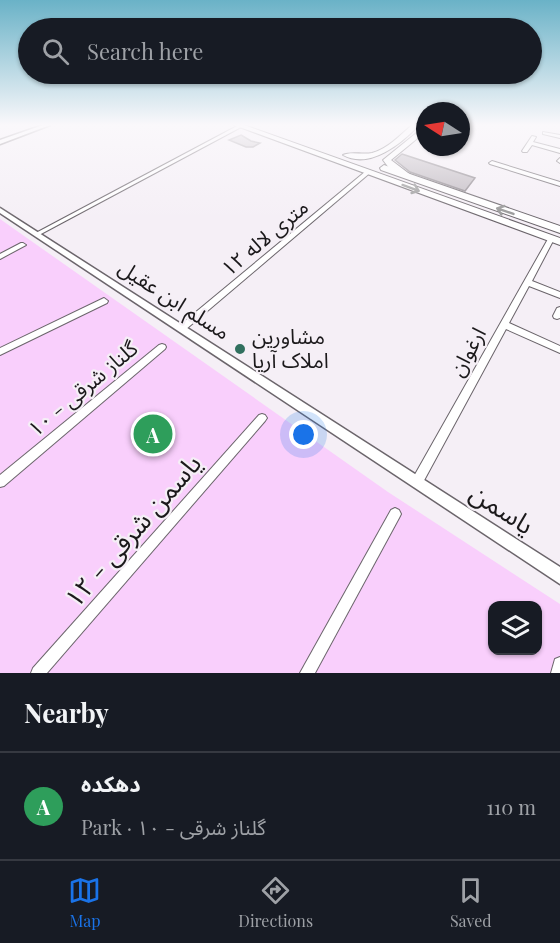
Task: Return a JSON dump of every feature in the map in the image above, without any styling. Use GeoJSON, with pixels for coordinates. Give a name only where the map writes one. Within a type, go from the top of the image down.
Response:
{"type":"FeatureCollection","features":[{"type":"Feature","properties":{"kind":"main road"},"geometry":{"type":"LineString","coordinates":[[325,156],[556,241]]}},
{"type":"Feature","properties":{"kind":"main road"},"geometry":{"type":"LineString","coordinates":[[351,156],[559,228]]}},
{"type":"Feature","properties":{"kind":"main road"},"geometry":{"type":"LineString","coordinates":[[379,156],[380,160],[387,160],[391,156]]}},
{"type":"Feature","properties":{"kind":"main road"},"geometry":{"type":"LineString","coordinates":[[387,160],[408,176]]}},
{"type":"Feature","properties":{"kind":"main road"},"geometry":{"type":"LineString","coordinates":[[436,197],[445,195],[445,190]]}},
{"type":"Feature","properties":{"kind":"main road"},"geometry":{"type":"LineString","coordinates":[[455,204],[455,199],[463,196]]}},
{"type":"Feature","properties":{"kind":"street"},"geometry":{"type":"LineString","coordinates":[[37,234],[181,156]]}},
{"type":"Feature","properties":{"kind":"street"},"geometry":{"type":"LineString","coordinates":[[492,164],[560,184]]}},
{"type":"Feature","properties":{"kind":"street","name":"۱۲ متری لاله"},"geometry":{"type":"LineString","coordinates":[[182,328],[368,172]]}},
{"type":"Feature","properties":{"kind":"street","name":"مسلم ابن عقیل"},"geometry":{"type":"LineString","coordinates":[[0,210],[417,482]]}},
{"type":"Feature","properties":{"kind":"street","name":"ارغوان"},"geometry":{"type":"LineString","coordinates":[[417,482],[527,282],[556,241]]}},
{"type":"Feature","properties":{"kind":"street"},"geometry":{"type":"LineString","coordinates":[[0,257],[23,245]]}},
{"type":"Feature","properties":{"kind":"street"},"geometry":{"type":"LineString","coordinates":[[527,282],[560,295]]}},
{"type":"Feature","properties":{"kind":"street"},"geometry":{"type":"LineString","coordinates":[[0,352],[104,301]]}},
{"type":"Feature","properties":{"kind":"street"},"geometry":{"type":"LineString","coordinates":[[503,324],[560,350]]}},
{"type":"Feature","properties":{"kind":"street","name":"گلناز شرقی - ۱۰"},"geometry":{"type":"LineString","coordinates":[[0,482],[162,347]]}},
{"type":"Feature","properties":{"kind":"street","name":"یاسمن شرقی - ۱۲"},"geometry":{"type":"LineString","coordinates":[[38,673],[262,418]]}},
{"type":"Feature","properties":{"kind":"street","name":"یاسمن"},"geometry":{"type":"LineString","coordinates":[[417,482],[560,576]]}},
{"type":"Feature","properties":{"kind":"street"},"geometry":{"type":"LineString","coordinates":[[307,673],[396,514]]}},
{"type":"Feature","properties":{"kind":"street"},"geometry":{"type":"LineString","coordinates":[[558,673],[560,664]]}},
{"type":"Feature","properties":{"kind":"shaded area"},"geometry":{"type":"Polygon","coordinates":[[[0,219],[388,492],[560,604],[560,673],[0,673],[0,219]]]}},
{"type":"Feature","properties":{"kind":"building"},"geometry":{"type":"Polygon","coordinates":[[[399,156],[409,156],[475,178],[465,191],[410,172],[395,160],[399,156]]]}},
{"type":"Feature","properties":{"kind":"place","name":"مشاورین املاک آریا"},"geometry":{"type":"Point","coordinates":[240,349]}},
{"type":"Feature","properties":{"kind":"place","name":"دهکده"},"geometry":{"type":"Point","coordinates":[153,434]}}]}
